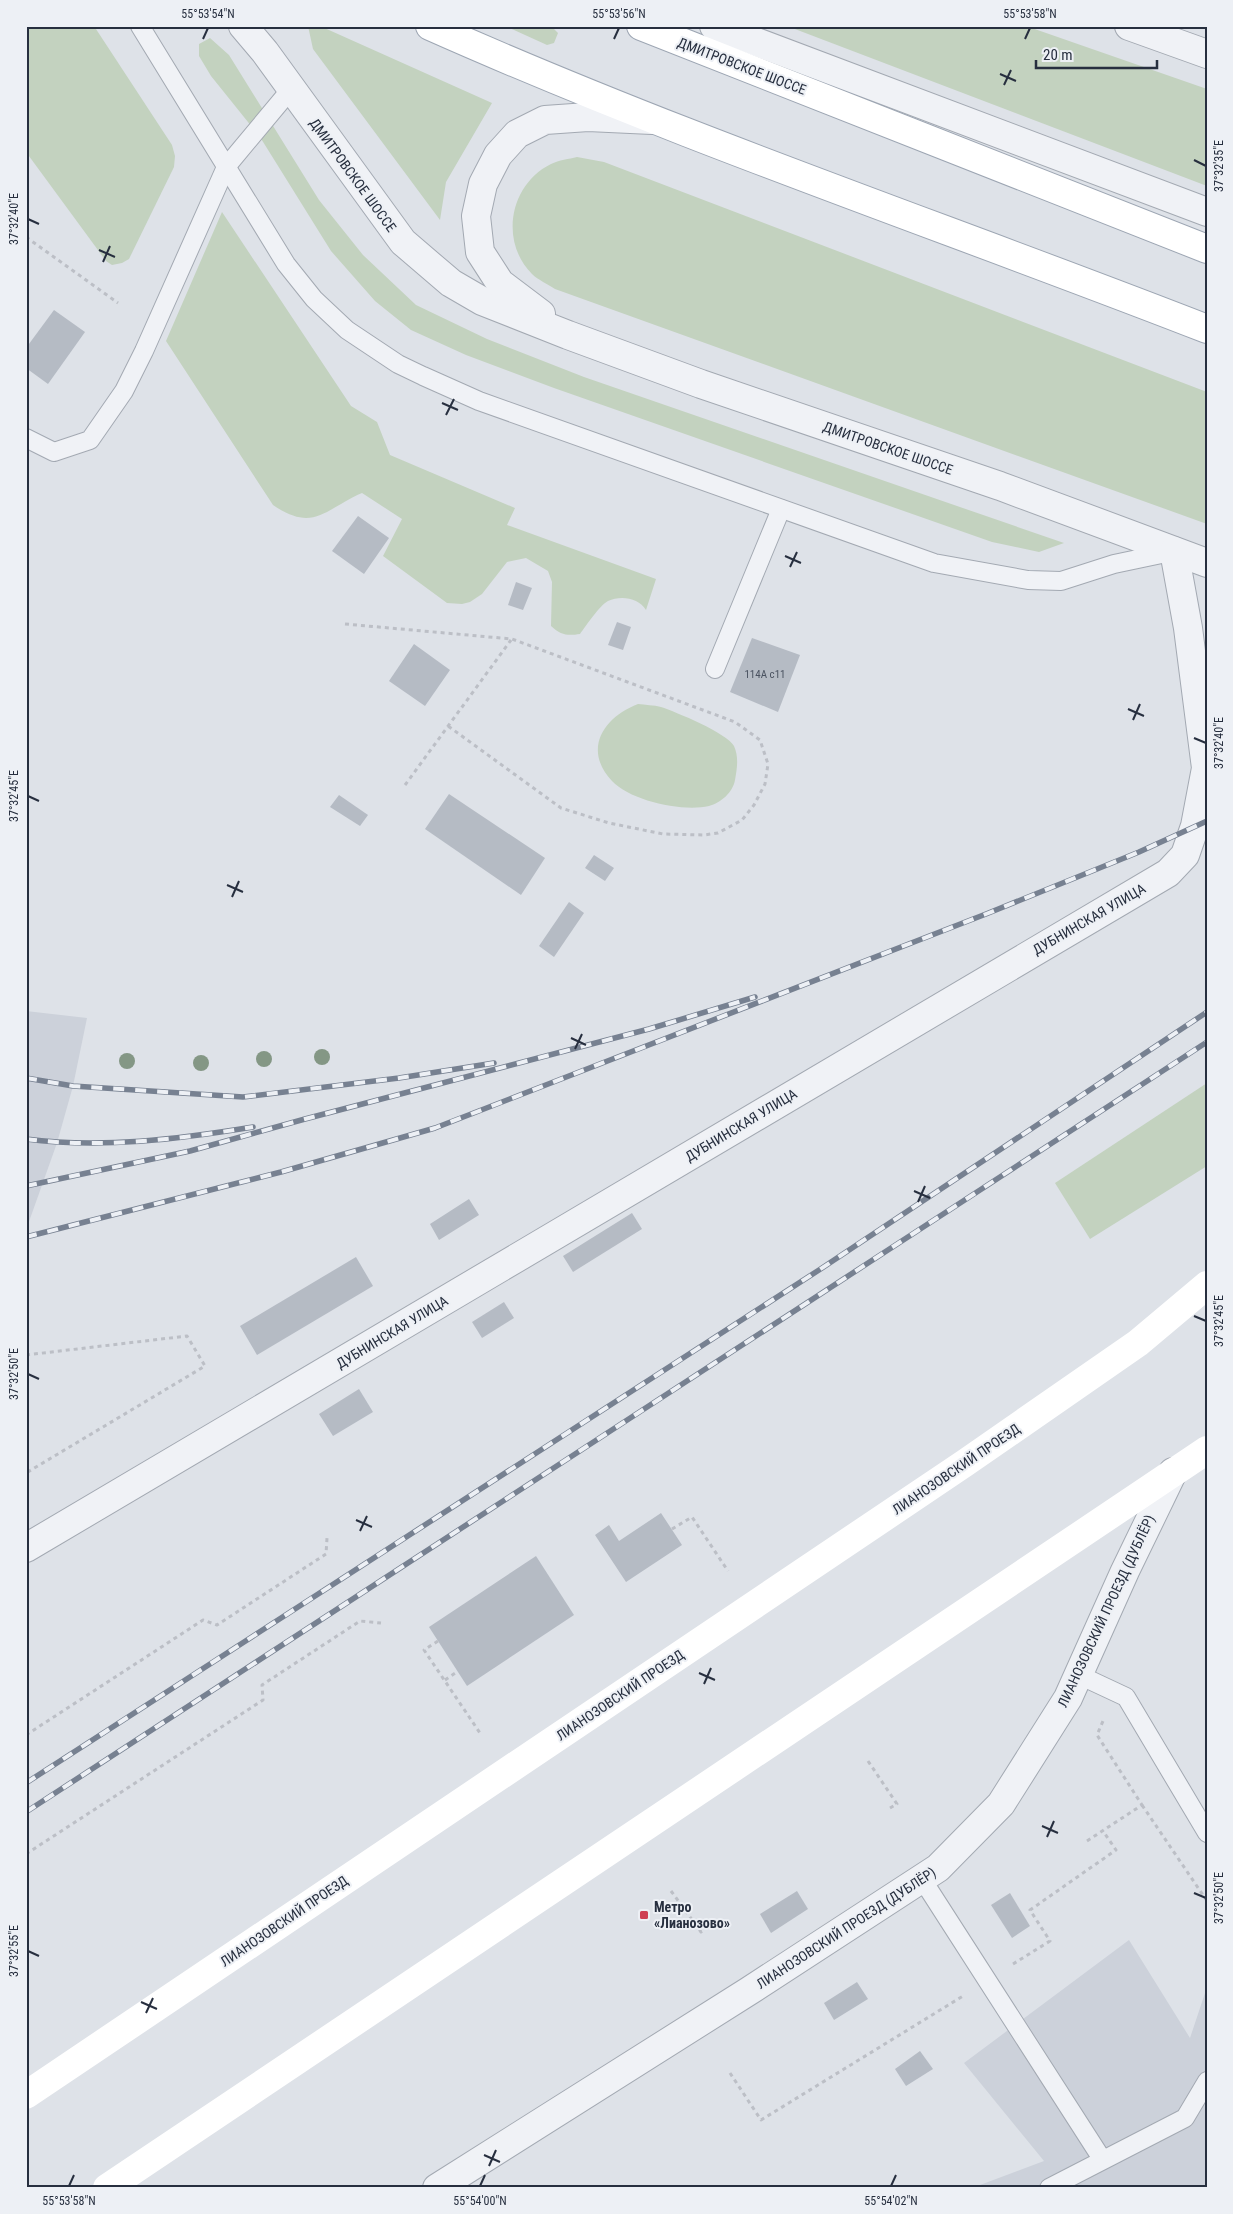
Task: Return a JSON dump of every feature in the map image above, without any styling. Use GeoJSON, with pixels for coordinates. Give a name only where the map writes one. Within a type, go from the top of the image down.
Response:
{"type":"FeatureCollection","features":[{"type":"Feature","properties":{"kind":"main road","name":"ДМИТРОВСКОЕ ШОССЕ"},"geometry":{"type":"LineString","coordinates":[[430,26],[506,60],[656,121],[1207,329]]}},
{"type":"Feature","properties":{"kind":"main road","name":"ДМИТРОВСКОЕ ШОССЕ"},"geometry":{"type":"LineString","coordinates":[[641,26],[1207,249]]}},
{"type":"Feature","properties":{"kind":"main road","name":"ЛИАНОЗОВСКИЙ ПРОЕЗД"},"geometry":{"type":"LineString","coordinates":[[26,2094],[965,1463],[1138,1343],[1207,1285]]}},
{"type":"Feature","properties":{"kind":"main road"},"geometry":{"type":"LineString","coordinates":[[108,2188],[1207,1450]]}},
{"type":"Feature","properties":{"kind":"street","name":"ДМИТРОВСКОЕ ШОССЕ"},"geometry":{"type":"LineString","coordinates":[[243,26],[265,52],[402,242],[451,283],[482,300],[568,335],[701,384],[1000,486],[1207,563]]}},
{"type":"Feature","properties":{"kind":"street"},"geometry":{"type":"LineString","coordinates":[[714,26],[1207,212]]}},
{"type":"Feature","properties":{"kind":"street"},"geometry":{"type":"LineString","coordinates":[[1128,26],[1207,54]]}},
{"type":"Feature","properties":{"kind":"street","name":"ДМИТРОВСКОЕ ШОССЕ"},"geometry":{"type":"LineString","coordinates":[[568,335],[500,283],[480,252],[476,216],[484,184],[498,155],[517,134],[545,120],[588,117],[656,121]]}},
{"type":"Feature","properties":{"kind":"street","name":"ДУБНИНСКАЯ УЛИЦА"},"geometry":{"type":"LineString","coordinates":[[26,1548],[1168,873],[1185,855],[1195,826],[1206,768],[1188,628],[1174,551]]}},
{"type":"Feature","properties":{"kind":"street","name":"ЛИАНОЗОВСКИЙ ПРОЕЗД (ДУБЛЁР)"},"geometry":{"type":"LineString","coordinates":[[437,2188],[938,1868],[1001,1804],[1048,1732],[1079,1675],[1125,1571],[1173,1472]]}},
{"type":"Feature","properties":{"kind":"lane"},"geometry":{"type":"LineString","coordinates":[[140,26],[286,264],[314,298],[347,330],[398,364],[479,400],[934,563],[1028,580],[1060,582],[1114,564],[1174,551]]}},
{"type":"Feature","properties":{"kind":"lane"},"geometry":{"type":"LineString","coordinates":[[26,438],[54,452],[90,440],[124,392],[226,167],[291,89]]}},
{"type":"Feature","properties":{"kind":"lane"},"geometry":{"type":"LineString","coordinates":[[715,669],[781,509]]}},
{"type":"Feature","properties":{"kind":"lane"},"geometry":{"type":"LineString","coordinates":[[1079,1675],[1126,1697],[1207,1833]]}},
{"type":"Feature","properties":{"kind":"lane"},"geometry":{"type":"LineString","coordinates":[[922,1879],[1102,2159]]}},
{"type":"Feature","properties":{"kind":"lane"},"geometry":{"type":"LineString","coordinates":[[1049,2188],[1184,2118],[1207,2081]]}},
{"type":"Feature","properties":{"kind":"path"},"geometry":{"type":"LineString","coordinates":[[26,237],[118,303]]}},
{"type":"Feature","properties":{"kind":"path"},"geometry":{"type":"LineString","coordinates":[[345,624],[512,639],[735,722],[760,740],[768,764],[765,784],[754,805],[742,820],[718,833],[704,835],[663,834],[609,823],[561,808],[448,726]]}},
{"type":"Feature","properties":{"kind":"path"},"geometry":{"type":"LineString","coordinates":[[405,785],[512,639]]}},
{"type":"Feature","properties":{"kind":"path"},"geometry":{"type":"LineString","coordinates":[[26,1355],[187,1336],[205,1366],[26,1473]]}},
{"type":"Feature","properties":{"kind":"path"},"geometry":{"type":"LineString","coordinates":[[672,1530],[692,1517],[728,1571]]}},
{"type":"Feature","properties":{"kind":"path"},"geometry":{"type":"LineString","coordinates":[[26,1735],[203,1620],[217,1626],[326,1554],[327,1538]]}},
{"type":"Feature","properties":{"kind":"path"},"geometry":{"type":"LineString","coordinates":[[26,1854],[263,1700],[262,1684],[360,1622],[381,1623]]}},
{"type":"Feature","properties":{"kind":"path"},"geometry":{"type":"LineString","coordinates":[[438,1641],[424,1650],[480,1733]]}},
{"type":"Feature","properties":{"kind":"path"},"geometry":{"type":"LineString","coordinates":[[445,1680],[458,1671]]}},
{"type":"Feature","properties":{"kind":"path"},"geometry":{"type":"LineString","coordinates":[[1105,1717],[1097,1735],[1207,1902]]}},
{"type":"Feature","properties":{"kind":"path"},"geometry":{"type":"LineString","coordinates":[[868,1761],[897,1804],[890,1808]]}},
{"type":"Feature","properties":{"kind":"path"},"geometry":{"type":"LineString","coordinates":[[1087,1841],[1142,1805]]}},
{"type":"Feature","properties":{"kind":"path"},"geometry":{"type":"LineString","coordinates":[[1010,1966],[1050,1941],[1030,1910],[1116,1850],[1103,1831]]}},
{"type":"Feature","properties":{"kind":"path"},"geometry":{"type":"LineString","coordinates":[[671,1891],[701,1932],[705,1928]]}},
{"type":"Feature","properties":{"kind":"path"},"geometry":{"type":"LineString","coordinates":[[730,2073],[761,2120],[969,1991]]}},
{"type":"Feature","properties":{"kind":"shaded area"},"geometry":{"type":"Polygon","coordinates":[[[26,1011],[87,1018],[73,1086],[57,1143],[26,1230],[26,1011]]]}},
{"type":"Feature","properties":{"kind":"shaded area"},"geometry":{"type":"Polygon","coordinates":[[[1129,1940],[1190,2038],[1207,1987],[1207,2188],[972,2188],[1044,2161],[964,2063],[1129,1940]]]}},
{"type":"Feature","properties":{"kind":"green space"},"geometry":{"type":"Polygon","coordinates":[[[29,26],[94,26],[172,145],[175,156],[174,167],[129,259],[122,263],[112,265],[106,261],[26,152],[26,33],[29,26]]]}},
{"type":"Feature","properties":{"kind":"green space"},"geometry":{"type":"Polygon","coordinates":[[[308,26],[320,26],[492,103],[446,182],[440,220],[313,49],[308,26]]]}},
{"type":"Feature","properties":{"kind":"green space"},"geometry":{"type":"Polygon","coordinates":[[[505,26],[551,26],[558,33],[554,43],[547,45],[505,26]]]}},
{"type":"Feature","properties":{"kind":"green space"},"geometry":{"type":"Polygon","coordinates":[[[787,26],[1026,26],[1207,89],[1207,186],[787,26]]]}},
{"type":"Feature","properties":{"kind":"green space"},"geometry":{"type":"Polygon","coordinates":[[[210,38],[229,55],[319,200],[363,255],[416,305],[487,339],[584,377],[1064,543],[1039,552],[992,542],[554,388],[466,355],[411,330],[375,301],[331,251],[260,137],[211,76],[199,56],[199,44],[210,38]]]}},
{"type":"Feature","properties":{"kind":"green space"},"geometry":{"type":"Polygon","coordinates":[[[577,157],[604,162],[1207,392],[1207,524],[555,289],[534,276],[522,261],[515,246],[514,214],[518,199],[526,185],[537,173],[551,164],[577,157]]]}},
{"type":"Feature","properties":{"kind":"green space"},"geometry":{"type":"Polygon","coordinates":[[[222,212],[351,406],[377,422],[390,455],[515,508],[507,525],[656,579],[646,610],[634,600],[624,598],[613,599],[601,607],[580,634],[568,635],[561,633],[551,626],[552,582],[548,571],[526,558],[507,562],[482,594],[470,602],[462,604],[447,603],[383,556],[402,519],[362,493],[319,516],[309,518],[287,513],[273,505],[166,341],[222,212]]]}},
{"type":"Feature","properties":{"kind":"green space"},"geometry":{"type":"Polygon","coordinates":[[[638,704],[658,706],[678,713],[712,729],[734,746],[737,759],[735,780],[732,789],[726,796],[709,806],[671,806],[631,794],[612,781],[603,769],[599,757],[598,746],[601,735],[615,717],[638,704]]]}},
{"type":"Feature","properties":{"kind":"green space"},"geometry":{"type":"Polygon","coordinates":[[[1207,1083],[1207,1166],[1090,1239],[1055,1183],[1207,1083]]]}},
{"type":"Feature","properties":{"kind":"building"},"geometry":{"type":"Polygon","coordinates":[[[54,310],[85,332],[48,384],[26,368],[26,348],[54,310]]]}},
{"type":"Feature","properties":{"kind":"building"},"geometry":{"type":"Polygon","coordinates":[[[358,516],[389,538],[364,574],[332,551],[358,516]]]}},
{"type":"Feature","properties":{"kind":"building"},"geometry":{"type":"Polygon","coordinates":[[[516,582],[532,588],[523,610],[508,605],[516,582]]]}},
{"type":"Feature","properties":{"kind":"building"},"geometry":{"type":"Polygon","coordinates":[[[617,622],[631,627],[623,650],[608,645],[617,622]]]}},
{"type":"Feature","properties":{"kind":"building"},"geometry":{"type":"Polygon","coordinates":[[[752,638],[800,655],[778,712],[730,692],[752,638]]]}},
{"type":"Feature","properties":{"kind":"building"},"geometry":{"type":"Polygon","coordinates":[[[414,644],[450,670],[425,706],[389,681],[414,644]]]}},
{"type":"Feature","properties":{"kind":"building"},"geometry":{"type":"Polygon","coordinates":[[[449,794],[545,858],[521,895],[425,829],[449,794]]]}},
{"type":"Feature","properties":{"kind":"building"},"geometry":{"type":"Polygon","coordinates":[[[339,795],[368,815],[360,826],[330,807],[339,795]]]}},
{"type":"Feature","properties":{"kind":"building"},"geometry":{"type":"Polygon","coordinates":[[[594,855],[614,868],[605,881],[585,868],[594,855]]]}},
{"type":"Feature","properties":{"kind":"building"},"geometry":{"type":"Polygon","coordinates":[[[569,902],[584,913],[554,957],[539,946],[569,902]]]}},
{"type":"Feature","properties":{"kind":"building"},"geometry":{"type":"Polygon","coordinates":[[[469,1199],[479,1215],[439,1240],[430,1224],[469,1199]]]}},
{"type":"Feature","properties":{"kind":"building"},"geometry":{"type":"Polygon","coordinates":[[[632,1213],[642,1229],[573,1272],[563,1256],[632,1213]]]}},
{"type":"Feature","properties":{"kind":"building"},"geometry":{"type":"Polygon","coordinates":[[[356,1257],[373,1286],[257,1355],[240,1326],[356,1257]]]}},
{"type":"Feature","properties":{"kind":"building"},"geometry":{"type":"Polygon","coordinates":[[[504,1302],[514,1318],[482,1338],[472,1322],[504,1302]]]}},
{"type":"Feature","properties":{"kind":"building"},"geometry":{"type":"Polygon","coordinates":[[[359,1389],[373,1412],[333,1436],[319,1414],[359,1389]]]}},
{"type":"Feature","properties":{"kind":"building"},"geometry":{"type":"Polygon","coordinates":[[[661,1513],[682,1545],[626,1582],[595,1535],[609,1525],[619,1541],[661,1513]]]}},
{"type":"Feature","properties":{"kind":"building"},"geometry":{"type":"Polygon","coordinates":[[[536,1556],[574,1615],[467,1686],[429,1627],[536,1556]]]}},
{"type":"Feature","properties":{"kind":"building"},"geometry":{"type":"Polygon","coordinates":[[[797,1891],[808,1909],[771,1933],[760,1914],[797,1891]]]}},
{"type":"Feature","properties":{"kind":"building"},"geometry":{"type":"Polygon","coordinates":[[[1010,1893],[1030,1926],[1012,1938],[991,1905],[1010,1893]]]}},
{"type":"Feature","properties":{"kind":"building"},"geometry":{"type":"Polygon","coordinates":[[[857,1982],[868,1999],[834,2020],[824,2003],[857,1982]]]}},
{"type":"Feature","properties":{"kind":"building"},"geometry":{"type":"Polygon","coordinates":[[[920,2051],[933,2069],[906,2086],[895,2069],[920,2051]]]}},
{"type":"Feature","properties":{"kind":"railway"},"geometry":{"type":"LineString","coordinates":[[26,1237],[281,1172],[435,1128],[986,914],[1139,852],[1207,821]]}},
{"type":"Feature","properties":{"kind":"railway"},"geometry":{"type":"LineString","coordinates":[[26,1186],[190,1151],[649,1029],[755,997]]}},
{"type":"Feature","properties":{"kind":"railway"},"geometry":{"type":"LineString","coordinates":[[26,1783],[819,1270],[1207,1012]]}},
{"type":"Feature","properties":{"kind":"railway"},"geometry":{"type":"LineString","coordinates":[[26,1812],[1207,1042]]}},
{"type":"Feature","properties":{"kind":"railway"},"geometry":{"type":"LineString","coordinates":[[26,1078],[73,1086],[243,1097],[399,1078],[494,1063]]}},
{"type":"Feature","properties":{"kind":"railway"},"geometry":{"type":"LineString","coordinates":[[26,1139],[54,1142],[111,1143],[168,1139],[253,1127]]}},
{"type":"Feature","properties":{"kind":"place","name":"Метро «Лианозово»"},"geometry":{"type":"Point","coordinates":[644,1915]}}]}
